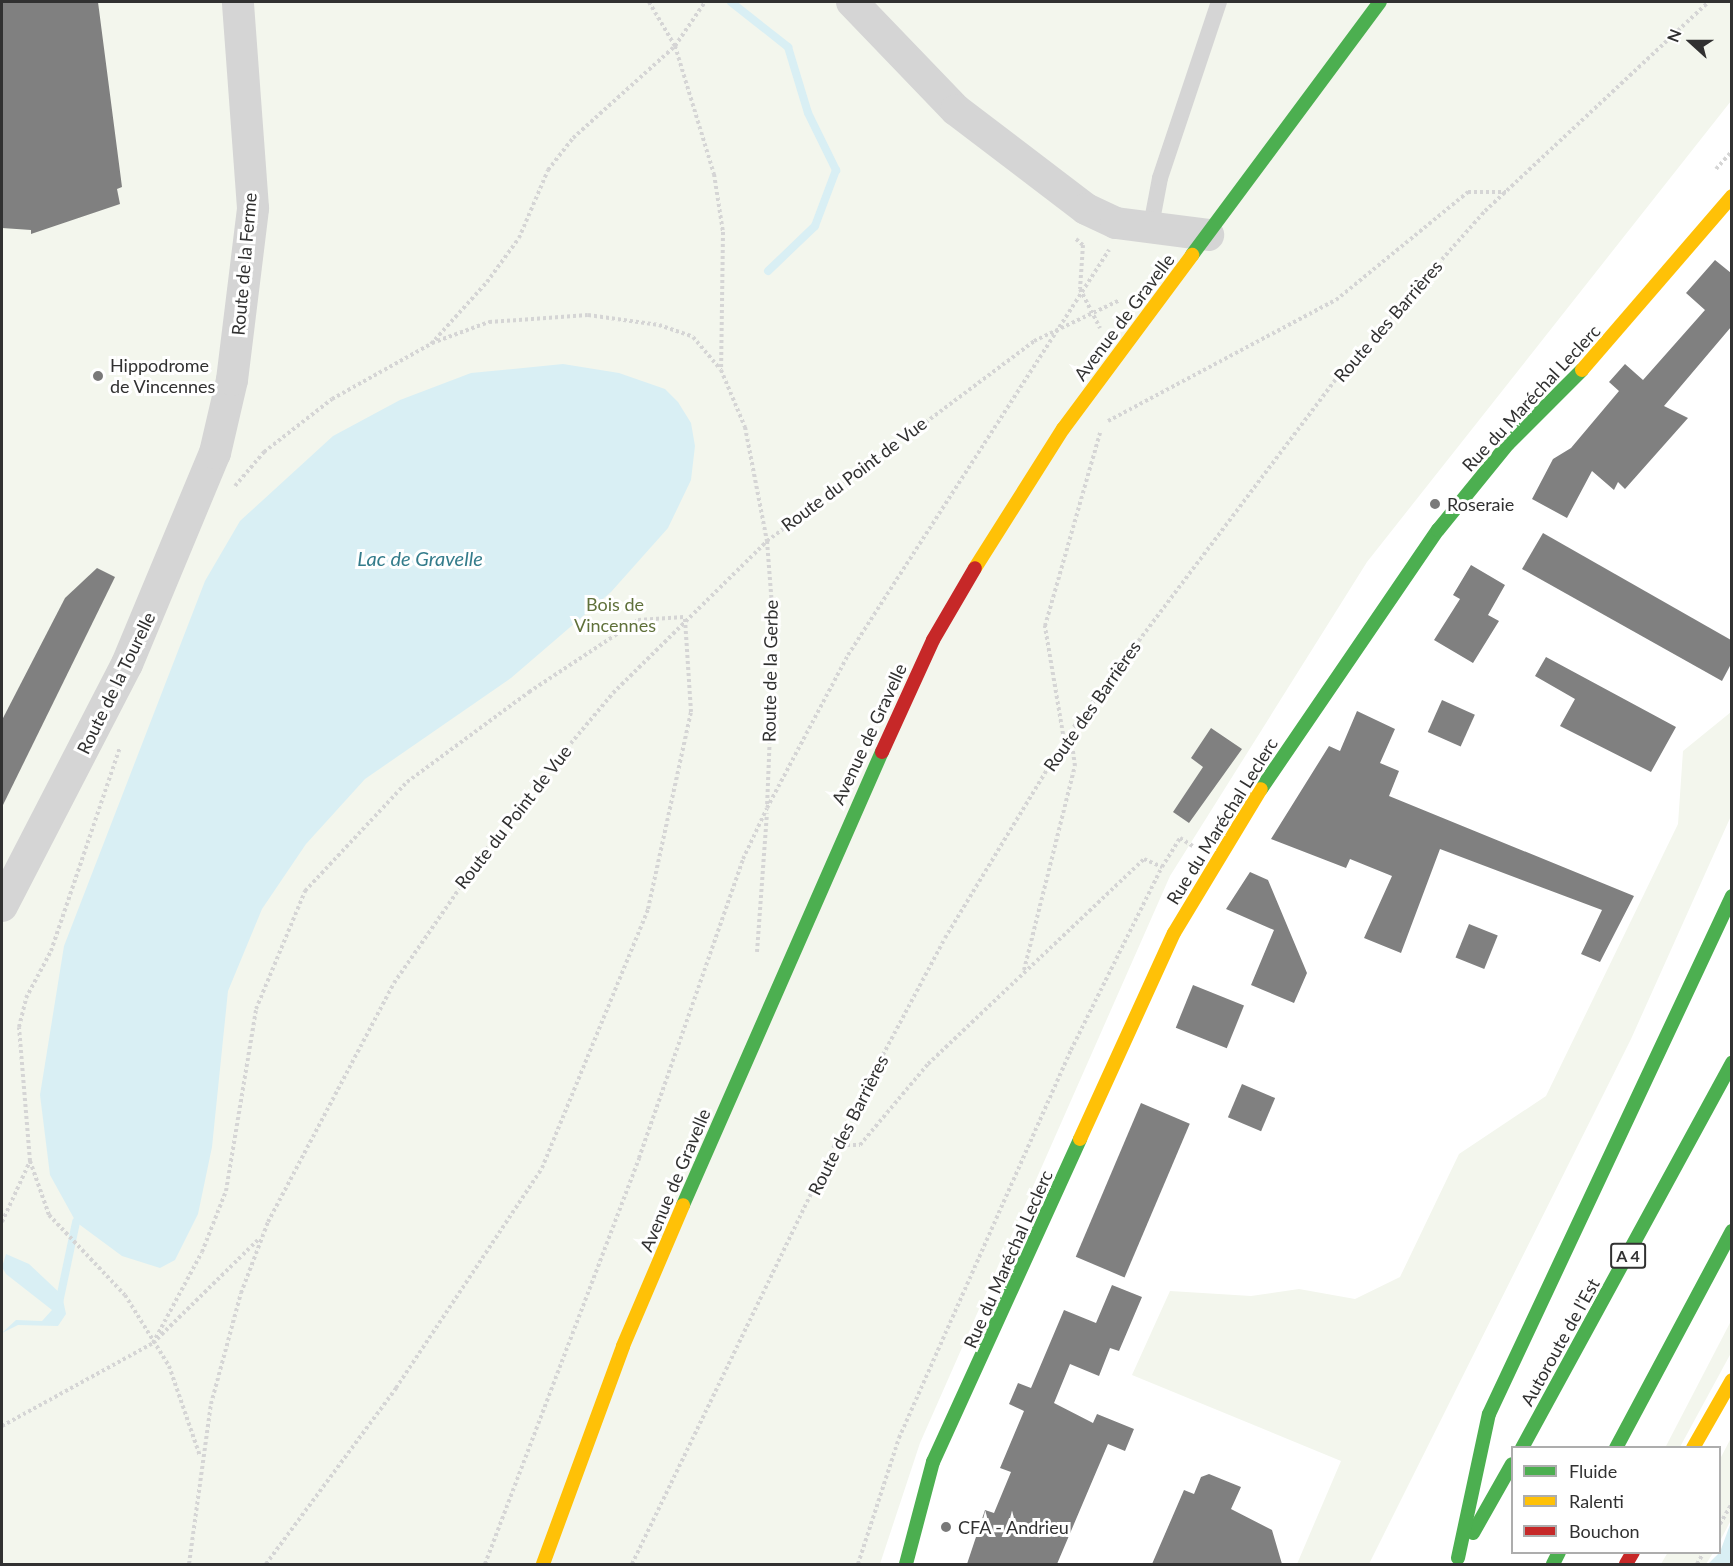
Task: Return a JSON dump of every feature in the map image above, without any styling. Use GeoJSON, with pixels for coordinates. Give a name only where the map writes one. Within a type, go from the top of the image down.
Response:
{"type":"FeatureCollection","features":[{"type":"Feature","properties":{"kind":"main road","name":"Avenue de Gravelle"},"geometry":{"type":"LineString","coordinates":[[543,1564],[623,1346],[912,682],[1010,507],[1121,348],[1208,235],[1380,2]]}},
{"type":"Feature","properties":{"kind":"main road","name":"Rue du Maréchal Leclerc"},"geometry":{"type":"LineString","coordinates":[[906,1564],[933,1462],[1179,924],[1267,779],[1438,530],[1508,444],[1598,354],[1731,196]]}},
{"type":"Feature","properties":{"kind":"main road"},"geometry":{"type":"LineString","coordinates":[[1456,1561],[1489,1414],[1731,896]]}},
{"type":"Feature","properties":{"kind":"main road","name":"Autoroute de l’Est"},"geometry":{"type":"LineString","coordinates":[[1523,1446],[1731,1063]]}},
{"type":"Feature","properties":{"kind":"main road"},"geometry":{"type":"LineString","coordinates":[[1617,1446],[1731,1231]]}},
{"type":"Feature","properties":{"kind":"main road"},"geometry":{"type":"LineString","coordinates":[[1694,1446],[1731,1380]]}},
{"type":"Feature","properties":{"kind":"main road"},"geometry":{"type":"LineString","coordinates":[[1456,1561],[1511,1466]]}},
{"type":"Feature","properties":{"kind":"street","name":"Route de la Ferme"},"geometry":{"type":"LineString","coordinates":[[215,453],[232,380],[253,208],[238,2]]}},
{"type":"Feature","properties":{"kind":"street"},"geometry":{"type":"LineString","coordinates":[[852,2],[956,110],[1053,186],[1116,224],[1150,231],[1208,235]]}},
{"type":"Feature","properties":{"kind":"street","name":"Route de la Tourelle"},"geometry":{"type":"LineString","coordinates":[[2,906],[160,565],[215,453]]}},
{"type":"Feature","properties":{"kind":"lane"},"geometry":{"type":"LineString","coordinates":[[1150,231],[1160,178],[1219,2]]}},
{"type":"Feature","properties":{"kind":"path"},"geometry":{"type":"LineString","coordinates":[[649,2],[675,46],[714,174],[723,232],[721,370]]}},
{"type":"Feature","properties":{"kind":"path"},"geometry":{"type":"LineString","coordinates":[[226,496],[264,452],[332,399],[431,344],[519,238],[548,170],[573,138],[675,46],[705,2]]}},
{"type":"Feature","properties":{"kind":"path","name":"Route des Barrières"},"geometry":{"type":"LineString","coordinates":[[632,1564],[835,1144],[945,939],[1070,732],[1338,376],[1507,192],[1708,2]]}},
{"type":"Feature","properties":{"kind":"path"},"geometry":{"type":"LineString","coordinates":[[1103,423],[1336,300],[1468,192],[1507,192]]}},
{"type":"Feature","properties":{"kind":"path"},"geometry":{"type":"LineString","coordinates":[[485,1564],[639,1158],[743,859],[767,808],[848,655],[1059,327],[1080,289],[1099,268],[1116,224]]}},
{"type":"Feature","properties":{"kind":"path"},"geometry":{"type":"LineString","coordinates":[[1080,289],[1090,313],[1121,348]]}},
{"type":"Feature","properties":{"kind":"path","name":"Route du Point de Vue"},"geometry":{"type":"LineString","coordinates":[[189,1564],[201,1456],[223,1354],[263,1235],[349,1064],[441,911],[570,742],[685,617],[767,541],[930,416],[1059,327],[1130,295]]}},
{"type":"Feature","properties":{"kind":"path","name":"Route de la Gerbe"},"geometry":{"type":"LineString","coordinates":[[431,344],[489,322],[588,315],[659,325],[693,337],[721,370],[745,427],[767,541],[774,633],[767,808],[757,957]]}},
{"type":"Feature","properties":{"kind":"path"},"geometry":{"type":"LineString","coordinates":[[1064,741],[1045,626],[1104,415]]}},
{"type":"Feature","properties":{"kind":"path"},"geometry":{"type":"LineString","coordinates":[[153,1343],[202,1252],[226,1191],[256,1010],[305,891],[407,782],[529,692],[638,620],[685,617],[691,712],[648,909],[543,1168],[396,1388],[266,1564]]}},
{"type":"Feature","properties":{"kind":"path"},"geometry":{"type":"LineString","coordinates":[[1024,970],[1075,766],[1070,732]]}},
{"type":"Feature","properties":{"kind":"path"},"geometry":{"type":"LineString","coordinates":[[124,735],[19,1027],[30,1161],[49,1215],[125,1295],[169,1366],[201,1456]]}},
{"type":"Feature","properties":{"kind":"path"},"geometry":{"type":"LineString","coordinates":[[858,1564],[899,1438],[1071,1050],[1162,867],[1180,838],[1196,848]]}},
{"type":"Feature","properties":{"kind":"path"},"geometry":{"type":"LineString","coordinates":[[835,1144],[860,1145],[928,1064],[1024,970],[1144,859],[1162,867]]}},
{"type":"Feature","properties":{"kind":"path"},"geometry":{"type":"LineString","coordinates":[[2,1222],[30,1161]]}},
{"type":"Feature","properties":{"kind":"path"},"geometry":{"type":"LineString","coordinates":[[2,1426],[153,1343],[263,1235]]}},
{"type":"Feature","properties":{"kind":"path"},"geometry":{"type":"LineString","coordinates":[[1721,1520],[1731,1503]]}},
{"type":"Feature","properties":{"kind":"green space","name":"Bois de Vincennes"},"geometry":{"type":"Polygon","coordinates":[[[2,2],[1731,2],[1731,101],[1367,562],[1170,876],[920,1443],[880,1564],[2,1564],[2,2]]]}},
{"type":"Feature","properties":{"kind":"green space"},"geometry":{"type":"Polygon","coordinates":[[[1731,712],[1731,816],[1631,1039],[1369,1564],[1297,1564],[1341,1461],[1132,1375],[1170,1291],[1251,1296],[1299,1289],[1355,1299],[1400,1277],[1459,1154],[1546,1096],[1678,824],[1683,751],[1731,712]]]}},
{"type":"Feature","properties":{"kind":"green space"},"geometry":{"type":"Polygon","coordinates":[[[1731,1321],[1731,1353],[1681,1446],[1666,1446],[1731,1321]]]}},
{"type":"Feature","properties":{"kind":"green space"},"geometry":{"type":"Polygon","coordinates":[[[1731,1438],[1731,1520],[1721,1539],[1721,1457],[1731,1438]]]}},
{"type":"Feature","properties":{"kind":"green space"},"geometry":{"type":"Polygon","coordinates":[[[1667,1554],[1712,1554],[1706,1564],[1661,1564],[1667,1554]]]}},
{"type":"Feature","properties":{"kind":"water","name":"Lac de Gravelle"},"geometry":{"type":"Polygon","coordinates":[[[563,364],[619,373],[665,389],[678,402],[691,423],[695,446],[691,480],[668,528],[611,592],[511,678],[365,779],[306,844],[262,909],[228,991],[212,1147],[198,1214],[175,1260],[160,1268],[122,1256],[76,1222],[50,1175],[40,1095],[64,946],[205,581],[240,521],[333,436],[400,400],[471,373],[563,364]]]}},
{"type":"Feature","properties":{"kind":"water"},"geometry":{"type":"Polygon","coordinates":[[[6,1254],[29,1264],[62,1295],[66,1314],[58,1326],[18,1325],[2,1333],[16,1320],[42,1321],[52,1310],[6,1274],[2,1267],[6,1254]]]}},
{"type":"Feature","properties":{"kind":"water"},"geometry":{"type":"Polygon","coordinates":[[[1731,1522],[1731,1564],[1708,1564],[1718,1554],[1721,1554],[1731,1522]]]}},
{"type":"Feature","properties":{"kind":"building"},"geometry":{"type":"Polygon","coordinates":[[[2,2],[98,2],[122,187],[117,189],[120,204],[31,234],[31,230],[2,228],[2,2]]]}},
{"type":"Feature","properties":{"kind":"building"},"geometry":{"type":"Polygon","coordinates":[[[1715,260],[1731,273],[1731,327],[1664,406],[1688,418],[1625,489],[1618,482],[1614,490],[1592,471],[1567,518],[1532,499],[1553,459],[1571,448],[1619,391],[1609,382],[1625,364],[1643,380],[1705,310],[1686,293],[1715,260]]]}},
{"type":"Feature","properties":{"kind":"building"},"geometry":{"type":"Polygon","coordinates":[[[1543,533],[1731,640],[1731,664],[1722,681],[1522,569],[1543,533]]]}},
{"type":"Feature","properties":{"kind":"building"},"geometry":{"type":"Polygon","coordinates":[[[1471,565],[1505,585],[1488,615],[1499,621],[1473,663],[1434,640],[1460,599],[1453,595],[1471,565]]]}},
{"type":"Feature","properties":{"kind":"building"},"geometry":{"type":"Polygon","coordinates":[[[97,568],[115,577],[2,807],[2,720],[65,598],[97,568]]]}},
{"type":"Feature","properties":{"kind":"building"},"geometry":{"type":"Polygon","coordinates":[[[1546,657],[1676,727],[1651,772],[1560,726],[1575,699],[1535,676],[1546,657]]]}},
{"type":"Feature","properties":{"kind":"building"},"geometry":{"type":"Polygon","coordinates":[[[1442,700],[1475,715],[1461,747],[1428,732],[1442,700]]]}},
{"type":"Feature","properties":{"kind":"building"},"geometry":{"type":"Polygon","coordinates":[[[1357,711],[1395,729],[1380,763],[1399,771],[1389,796],[1634,896],[1600,962],[1581,954],[1602,910],[1440,849],[1401,953],[1364,938],[1392,876],[1350,859],[1346,868],[1271,839],[1329,746],[1340,751],[1357,711]]]}},
{"type":"Feature","properties":{"kind":"building"},"geometry":{"type":"Polygon","coordinates":[[[1211,728],[1242,749],[1189,823],[1173,812],[1203,767],[1191,758],[1211,728]]]}},
{"type":"Feature","properties":{"kind":"building"},"geometry":{"type":"Polygon","coordinates":[[[1250,872],[1268,880],[1307,973],[1294,1003],[1251,985],[1274,930],[1226,909],[1250,872]]]}},
{"type":"Feature","properties":{"kind":"building"},"geometry":{"type":"Polygon","coordinates":[[[1469,924],[1498,936],[1484,969],[1456,957],[1469,924]]]}},
{"type":"Feature","properties":{"kind":"building"},"geometry":{"type":"Polygon","coordinates":[[[1193,985],[1244,1006],[1227,1048],[1176,1028],[1193,985]]]}},
{"type":"Feature","properties":{"kind":"building"},"geometry":{"type":"Polygon","coordinates":[[[1242,1084],[1275,1098],[1261,1131],[1228,1117],[1242,1084]]]}},
{"type":"Feature","properties":{"kind":"building"},"geometry":{"type":"Polygon","coordinates":[[[1141,1103],[1190,1124],[1125,1277],[1076,1257],[1141,1103]]]}},
{"type":"Feature","properties":{"kind":"building"},"geometry":{"type":"Polygon","coordinates":[[[1112,1285],[1142,1297],[1119,1351],[1110,1348],[1099,1376],[1070,1364],[1054,1403],[1093,1423],[1097,1414],[1134,1429],[1125,1451],[1108,1444],[1057,1564],[967,1564],[985,1510],[994,1513],[1011,1472],[1000,1468],[1024,1411],[1009,1404],[1018,1383],[1031,1388],[1064,1310],[1096,1323],[1112,1285]]]}},
{"type":"Feature","properties":{"kind":"building"},"geometry":{"type":"Polygon","coordinates":[[[1209,1474],[1241,1487],[1231,1509],[1272,1530],[1282,1564],[1152,1564],[1184,1490],[1194,1494],[1201,1477],[1209,1474]]]}},
{"type":"Feature","properties":{"kind":"waterway"},"geometry":{"type":"LineString","coordinates":[[731,2],[788,47],[808,113],[836,170],[815,226],[768,271]]}},
{"type":"Feature","properties":{"kind":"waterway"},"geometry":{"type":"LineString","coordinates":[[59,1303],[76,1222]]}},
{"type":"Feature","properties":{"kind":"traffic: fast"},"geometry":{"type":"LineString","coordinates":[[1192,255],[1380,2]]}},
{"type":"Feature","properties":{"kind":"traffic: fast"},"geometry":{"type":"LineString","coordinates":[[1261,789],[1438,530],[1508,444],[1582,370]]}},
{"type":"Feature","properties":{"kind":"traffic: fast"},"geometry":{"type":"LineString","coordinates":[[683,1205],[882,752]]}},
{"type":"Feature","properties":{"kind":"traffic: fast"},"geometry":{"type":"LineString","coordinates":[[1458,1558],[1489,1414],[1732,896]]}},
{"type":"Feature","properties":{"kind":"traffic: fast"},"geometry":{"type":"LineString","coordinates":[[1523,1446],[1732,1063]]}},
{"type":"Feature","properties":{"kind":"traffic: fast"},"geometry":{"type":"LineString","coordinates":[[906,1564],[933,1462],[1080,1139]]}},
{"type":"Feature","properties":{"kind":"traffic: fast"},"geometry":{"type":"LineString","coordinates":[[1617,1446],[1732,1231]]}},
{"type":"Feature","properties":{"kind":"traffic: fast"},"geometry":{"type":"LineString","coordinates":[[1473,1533],[1511,1466]]}},
{"type":"Feature","properties":{"kind":"traffic: fast"},"geometry":{"type":"LineString","coordinates":[[1553,1564],[1558,1554]]}},
{"type":"Feature","properties":{"kind":"traffic: slow"},"geometry":{"type":"LineString","coordinates":[[1582,370],[1732,196]]}},
{"type":"Feature","properties":{"kind":"traffic: slow"},"geometry":{"type":"LineString","coordinates":[[975,568],[1063,429],[1192,255]]}},
{"type":"Feature","properties":{"kind":"traffic: slow"},"geometry":{"type":"LineString","coordinates":[[1080,1139],[1174,933],[1261,789]]}},
{"type":"Feature","properties":{"kind":"traffic: slow"},"geometry":{"type":"LineString","coordinates":[[543,1564],[623,1346],[683,1205]]}},
{"type":"Feature","properties":{"kind":"traffic: slow"},"geometry":{"type":"LineString","coordinates":[[1694,1446],[1732,1380]]}},
{"type":"Feature","properties":{"kind":"traffic: jam"},"geometry":{"type":"LineString","coordinates":[[882,752],[933,640],[975,568]]}},
{"type":"Feature","properties":{"kind":"traffic: jam"},"geometry":{"type":"LineString","coordinates":[[1626,1564],[1632,1554]]}},
{"type":"Feature","properties":{"kind":"place","name":"Hippodrome de Vincennes"},"geometry":{"type":"Point","coordinates":[98,376]}},
{"type":"Feature","properties":{"kind":"place","name":"Roseraie"},"geometry":{"type":"Point","coordinates":[1435,504]}},
{"type":"Feature","properties":{"kind":"place","name":"CFA - Andrieu"},"geometry":{"type":"Point","coordinates":[946,1527]}}]}
